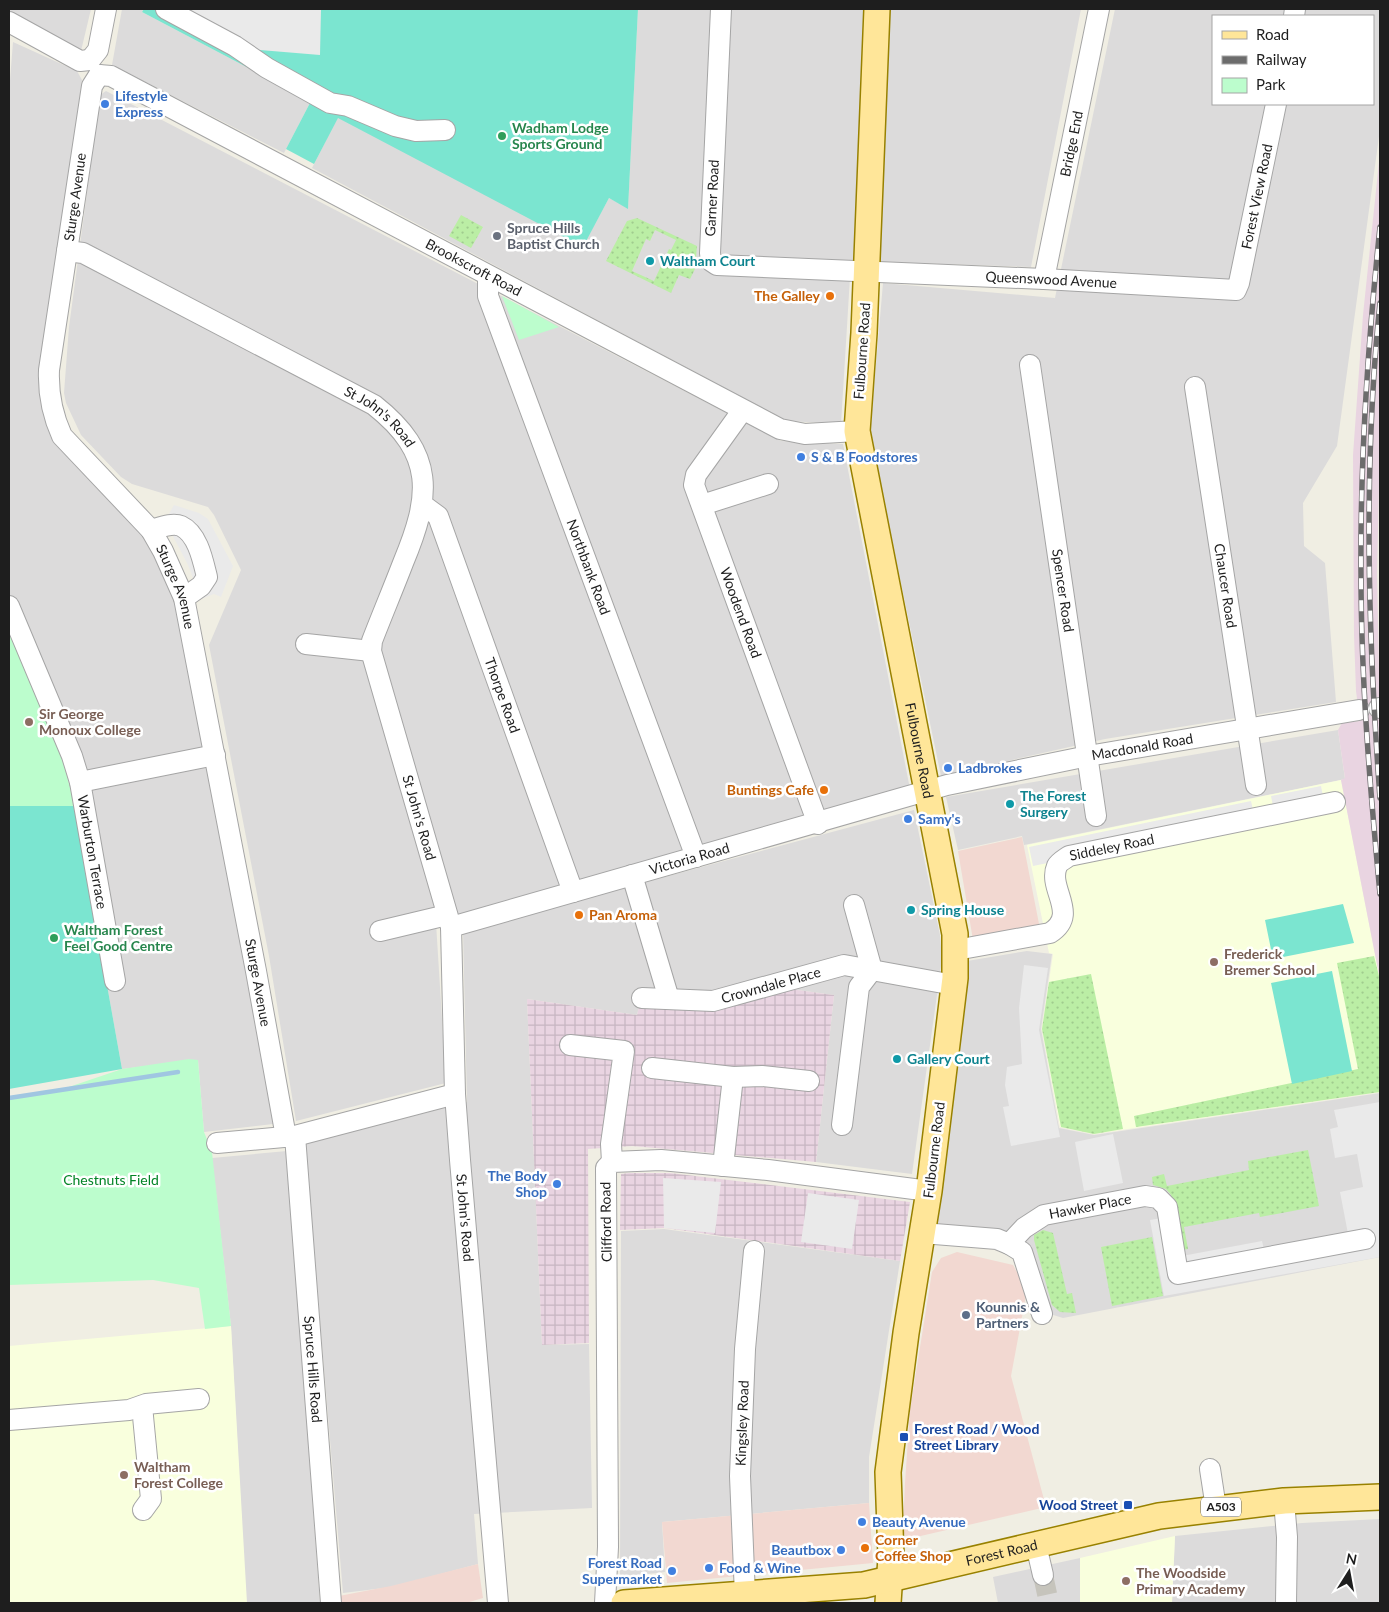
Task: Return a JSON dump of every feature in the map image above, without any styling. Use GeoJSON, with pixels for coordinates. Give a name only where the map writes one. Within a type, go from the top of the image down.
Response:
{"type":"FeatureCollection","features":[{"type":"Feature","properties":{"kind":"main road","name":"Fulbourne Road"},"geometry":{"type":"LineString","coordinates":[[877,9],[857,431],[928,791],[956,950],[943,983],[929,1191],[906,1333],[888,1472],[891,1557],[889,1591]]}},
{"type":"Feature","properties":{"kind":"main road","name":"Forest Road"},"geometry":{"type":"LineString","coordinates":[[624,1603],[864,1585],[889,1591],[1036,1545],[1132,1521],[1216,1508],[1284,1501],[1380,1497]]}},
{"type":"Feature","properties":{"kind":"street","name":"Sturge Avenue"},"geometry":{"type":"LineString","coordinates":[[106,9],[92,86],[49,370],[49,392],[54,419],[70,446],[134,510],[151,530],[173,570],[184,598],[290,1136]]}},
{"type":"Feature","properties":{"kind":"street"},"geometry":{"type":"LineString","coordinates":[[166,9],[235,46],[267,68],[330,103],[348,106],[395,126],[416,131],[445,130]]}},
{"type":"Feature","properties":{"kind":"street","name":"Garner Road"},"geometry":{"type":"LineString","coordinates":[[721,9],[711,261],[717,265],[866,272]]}},
{"type":"Feature","properties":{"kind":"street","name":"Bridge End"},"geometry":{"type":"LineString","coordinates":[[1044,279],[1099,9]]}},
{"type":"Feature","properties":{"kind":"street","name":"Brookscroft Road"},"geometry":{"type":"LineString","coordinates":[[9,22],[742,411],[793,433],[857,431]]}},
{"type":"Feature","properties":{"kind":"street","name":"Forest View Road"},"geometry":{"type":"LineString","coordinates":[[1236,290],[1276,105]]}},
{"type":"Feature","properties":{"kind":"street","name":"St John's Road"},"geometry":{"type":"LineString","coordinates":[[68,251],[83,254],[374,405],[394,422],[420,463],[423,505],[413,540],[372,641],[371,651],[449,921],[455,1094],[498,1603]]}},
{"type":"Feature","properties":{"kind":"street","name":"Queenswood Avenue"},"geometry":{"type":"LineString","coordinates":[[866,272],[1044,279],[1236,290]]}},
{"type":"Feature","properties":{"kind":"street","name":"Northbank Road"},"geometry":{"type":"LineString","coordinates":[[488,276],[488,296],[529,412],[696,857]]}},
{"type":"Feature","properties":{"kind":"street","name":"Spencer Road"},"geometry":{"type":"LineString","coordinates":[[1030,365],[1096,816]]}},
{"type":"Feature","properties":{"kind":"street","name":"Chaucer Road"},"geometry":{"type":"LineString","coordinates":[[1195,387],[1256,785]]}},
{"type":"Feature","properties":{"kind":"street","name":"Woodend Road"},"geometry":{"type":"LineString","coordinates":[[742,411],[696,475],[694,485],[818,824]]}},
{"type":"Feature","properties":{"kind":"street"},"geometry":{"type":"LineString","coordinates":[[702,505],[768,484]]}},
{"type":"Feature","properties":{"kind":"street","name":"Thorpe Road"},"geometry":{"type":"LineString","coordinates":[[423,505],[438,516],[573,892]]}},
{"type":"Feature","properties":{"kind":"street"},"geometry":{"type":"LineString","coordinates":[[151,530],[166,525],[180,525],[190,534],[202,556],[207,577],[201,586],[184,598]]}},
{"type":"Feature","properties":{"kind":"street","name":"Warburton Terrace"},"geometry":{"type":"LineString","coordinates":[[9,606],[72,756],[80,782],[115,981]]}},
{"type":"Feature","properties":{"kind":"street"},"geometry":{"type":"LineString","coordinates":[[306,644],[371,651]]}},
{"type":"Feature","properties":{"kind":"street","name":"Macdonald Road"},"geometry":{"type":"LineString","coordinates":[[928,791],[947,785],[1088,756],[1359,710]]}},
{"type":"Feature","properties":{"kind":"street","name":"Warburton Terrace"},"geometry":{"type":"LineString","coordinates":[[80,782],[215,755]]}},
{"type":"Feature","properties":{"kind":"street","name":"Victoria Road"},"geometry":{"type":"LineString","coordinates":[[380,931],[449,921],[573,892],[818,824],[928,791]]}},
{"type":"Feature","properties":{"kind":"street","name":"Siddeley Road"},"geometry":{"type":"LineString","coordinates":[[956,950],[1050,933],[1057,928],[1062,920],[1063,912],[1055,873],[1057,865],[1068,856],[1336,802]]}},
{"type":"Feature","properties":{"kind":"street"},"geometry":{"type":"LineString","coordinates":[[632,875],[669,999]]}},
{"type":"Feature","properties":{"kind":"street"},"geometry":{"type":"LineString","coordinates":[[842,1125],[859,987],[872,970],[854,906]]}},
{"type":"Feature","properties":{"kind":"street","name":"Crowndale Place"},"geometry":{"type":"LineString","coordinates":[[642,998],[713,1001],[844,965],[943,983]]}},
{"type":"Feature","properties":{"kind":"street"},"geometry":{"type":"LineString","coordinates":[[570,1045],[624,1052],[611,1144],[612,1162]]}},
{"type":"Feature","properties":{"kind":"street"},"geometry":{"type":"LineString","coordinates":[[652,1068],[733,1077],[762,1076],[809,1081]]}},
{"type":"Feature","properties":{"kind":"street"},"geometry":{"type":"LineString","coordinates":[[723,1166],[733,1077]]}},
{"type":"Feature","properties":{"kind":"street"},"geometry":{"type":"LineString","coordinates":[[217,1143],[290,1136],[455,1094]]}},
{"type":"Feature","properties":{"kind":"street","name":"Spruce Hills Road"},"geometry":{"type":"LineString","coordinates":[[290,1136],[331,1603]]}},
{"type":"Feature","properties":{"kind":"street","name":"Clifford Road"},"geometry":{"type":"LineString","coordinates":[[605,1603],[608,1547],[608,1356],[604,1178],[606,1168],[612,1162],[661,1160],[929,1191]]}},
{"type":"Feature","properties":{"kind":"street","name":"Hawker Place"},"geometry":{"type":"LineString","coordinates":[[1009,1244],[1024,1228],[1044,1215],[1145,1196],[1158,1198],[1167,1207],[1178,1274],[1365,1239]]}},
{"type":"Feature","properties":{"kind":"street"},"geometry":{"type":"LineString","coordinates":[[922,1233],[997,1239],[1022,1252],[1042,1314]]}},
{"type":"Feature","properties":{"kind":"street","name":"Kingsley Road"},"geometry":{"type":"LineString","coordinates":[[746,1595],[740,1476],[745,1348],[754,1252]]}},
{"type":"Feature","properties":{"kind":"street"},"geometry":{"type":"LineString","coordinates":[[9,1420],[129,1410],[142,1406],[199,1399]]}},
{"type":"Feature","properties":{"kind":"street"},"geometry":{"type":"LineString","coordinates":[[142,1406],[151,1499],[143,1510]]}},
{"type":"Feature","properties":{"kind":"street"},"geometry":{"type":"LineString","coordinates":[[1210,1469],[1216,1508]]}},
{"type":"Feature","properties":{"kind":"street"},"geometry":{"type":"LineString","coordinates":[[1284,1501],[1287,1537],[1286,1603]]}},
{"type":"Feature","properties":{"kind":"street"},"geometry":{"type":"LineString","coordinates":[[1036,1545],[1043,1575]]}},
{"type":"Feature","properties":{"kind":"shaded area"},"geometry":{"type":"Polygon","coordinates":[[[9,9],[91,9],[81,51],[9,13],[9,9]]]}},
{"type":"Feature","properties":{"kind":"shaded area"},"geometry":{"type":"Polygon","coordinates":[[[122,9],[144,9],[142,12],[311,101],[284,153],[112,65],[122,9]]]}},
{"type":"Feature","properties":{"kind":"shaded area","name":"Wadham Lodge Sports Ground"},"geometry":{"type":"Polygon","coordinates":[[[144,9],[638,9],[628,209],[609,198],[583,247],[338,118],[314,164],[286,149],[311,101],[142,12],[144,9]]]}},
{"type":"Feature","properties":{"kind":"shaded area"},"geometry":{"type":"Polygon","coordinates":[[[158,9],[321,9],[320,55],[224,47],[158,9]]]}},
{"type":"Feature","properties":{"kind":"shaded area"},"geometry":{"type":"Polygon","coordinates":[[[638,9],[1081,9],[1031,267],[851,261],[841,424],[787,421],[312,168],[338,117],[583,246],[609,198],[628,208],[638,9]]]}},
{"type":"Feature","properties":{"kind":"shaded area"},"geometry":{"type":"Polygon","coordinates":[[[1115,9],[1380,9],[1380,129],[1337,446],[1303,503],[1304,546],[1325,563],[1336,702],[1105,739],[941,776],[870,434],[883,283],[1055,298],[1115,9]]]}},
{"type":"Feature","properties":{"kind":"shaded area"},"geometry":{"type":"Polygon","coordinates":[[[13,42],[77,71],[82,80],[42,362],[42,389],[120,507],[153,548],[176,601],[246,962],[273,1124],[204,1132],[198,1060],[122,1069],[75,806],[9,630],[9,93],[13,42]]]}},
{"type":"Feature","properties":{"kind":"shaded area"},"geometry":{"type":"Polygon","coordinates":[[[106,91],[781,441],[843,444],[910,789],[436,923],[446,1083],[296,1121],[269,956],[209,645],[241,570],[214,515],[208,507],[132,484],[121,477],[81,435],[66,403],[64,393],[69,327],[100,95],[106,91]]]}},
{"type":"Feature","properties":{"kind":"shaded area"},"geometry":{"type":"Polygon","coordinates":[[[1380,152],[1380,442],[1377,574],[1380,718],[1380,980],[1341,780],[1345,778],[1338,730],[1342,723],[1360,721],[1356,691],[1354,635],[1353,455],[1363,315],[1380,152]]]}},
{"type":"Feature","properties":{"kind":"shaded area"},"geometry":{"type":"Polygon","coordinates":[[[174,505],[199,513],[208,519],[233,566],[221,597],[214,594],[201,599],[188,565],[165,521],[174,505]]]}},
{"type":"Feature","properties":{"kind":"shaded area"},"geometry":{"type":"Polygon","coordinates":[[[1338,730],[1345,779],[1024,845],[1022,836],[958,850],[946,797],[1338,730]]]}},
{"type":"Feature","properties":{"kind":"shaded area","name":"Frederick Bremer School"},"geometry":{"type":"Polygon","coordinates":[[[1341,780],[1380,980],[1380,1092],[1094,1134],[1060,1127],[1042,1029],[1053,954],[1049,953],[1027,845],[1341,780]]]}},
{"type":"Feature","properties":{"kind":"shaded area"},"geometry":{"type":"Polygon","coordinates":[[[1321,786],[1325,806],[1033,866],[1029,847],[1251,801],[1253,810],[1273,806],[1271,796],[1321,786]]]}},
{"type":"Feature","properties":{"kind":"shaded area","name":"Waltham Forest Feel Good Centre"},"geometry":{"type":"Polygon","coordinates":[[[9,806],[75,806],[122,1069],[9,1089],[9,806]]]}},
{"type":"Feature","properties":{"kind":"shaded area"},"geometry":{"type":"Polygon","coordinates":[[[914,810],[940,935],[942,959],[912,1174],[816,1162],[834,995],[790,989],[715,1011],[639,1007],[637,1015],[527,999],[542,1345],[589,1344],[592,1508],[474,1514],[478,1564],[392,1587],[343,1593],[305,1144],[467,1102],[463,931],[914,810]]]}},
{"type":"Feature","properties":{"kind":"shaded area"},"geometry":{"type":"Polygon","coordinates":[[[1022,837],[1040,929],[973,940],[958,851],[1022,837]]]}},
{"type":"Feature","properties":{"kind":"shaded area"},"geometry":{"type":"Polygon","coordinates":[[[1343,904],[1354,943],[1273,959],[1265,920],[1343,904]]]}},
{"type":"Feature","properties":{"kind":"shaded area"},"geometry":{"type":"Polygon","coordinates":[[[1027,951],[1052,954],[1041,1029],[1059,1128],[1094,1135],[1380,1093],[1380,1257],[1063,1318],[1037,1310],[1020,1252],[935,1230],[967,961],[1027,951]]]}},
{"type":"Feature","properties":{"kind":"shaded area"},"geometry":{"type":"Polygon","coordinates":[[[1024,965],[1048,968],[1039,1030],[1060,1137],[1011,1146],[1003,1107],[1009,1106],[1005,1085],[1007,1067],[1022,1064],[1019,1008],[1024,965]]]}},
{"type":"Feature","properties":{"kind":"shaded area"},"geometry":{"type":"Polygon","coordinates":[[[1332,971],[1352,1071],[1292,1084],[1271,983],[1332,971]]]}},
{"type":"Feature","properties":{"kind":"shaded area"},"geometry":{"type":"Polygon","coordinates":[[[790,989],[834,995],[816,1162],[632,1146],[588,1149],[589,1343],[542,1345],[527,999],[637,1015],[639,1007],[715,1011],[790,989]]]}},
{"type":"Feature","properties":{"kind":"shaded area"},"geometry":{"type":"Polygon","coordinates":[[[1380,1102],[1380,1257],[1164,1296],[1150,1220],[1174,1216],[1182,1256],[1262,1241],[1265,1254],[1349,1239],[1340,1192],[1363,1187],[1357,1154],[1335,1158],[1330,1129],[1338,1127],[1334,1110],[1380,1102]]]}},
{"type":"Feature","properties":{"kind":"shaded area"},"geometry":{"type":"Polygon","coordinates":[[[1113,1134],[1123,1183],[1084,1191],[1075,1142],[1113,1134]]]}},
{"type":"Feature","properties":{"kind":"shaded area"},"geometry":{"type":"Polygon","coordinates":[[[287,1151],[320,1603],[246,1603],[231,1326],[212,1158],[287,1151]]]}},
{"type":"Feature","properties":{"kind":"shaded area"},"geometry":{"type":"Polygon","coordinates":[[[670,1173],[910,1202],[900,1261],[665,1228],[620,1230],[621,1174],[670,1173]]]}},
{"type":"Feature","properties":{"kind":"shaded area"},"geometry":{"type":"Polygon","coordinates":[[[663,1178],[721,1182],[715,1233],[664,1228],[663,1178]]]}},
{"type":"Feature","properties":{"kind":"shaded area"},"geometry":{"type":"Polygon","coordinates":[[[808,1193],[859,1200],[852,1249],[801,1242],[808,1193]]]}},
{"type":"Feature","properties":{"kind":"shaded area"},"geometry":{"type":"Polygon","coordinates":[[[664,1229],[900,1261],[869,1457],[869,1503],[662,1522],[665,1572],[620,1577],[621,1231],[664,1229]]]}},
{"type":"Feature","properties":{"kind":"shaded area"},"geometry":{"type":"Polygon","coordinates":[[[957,1252],[1013,1265],[1027,1290],[1011,1376],[1046,1507],[912,1538],[906,1537],[903,1531],[910,1410],[932,1272],[941,1258],[957,1252]]]}},
{"type":"Feature","properties":{"kind":"shaded area","name":"Waltham Forest College"},"geometry":{"type":"Polygon","coordinates":[[[231,1326],[247,1603],[9,1603],[9,1346],[231,1326]]]}},
{"type":"Feature","properties":{"kind":"shaded area"},"geometry":{"type":"Polygon","coordinates":[[[869,1503],[873,1563],[667,1583],[662,1522],[869,1503]]]}},
{"type":"Feature","properties":{"kind":"shaded area"},"geometry":{"type":"Polygon","coordinates":[[[1380,1519],[1380,1603],[1172,1603],[1175,1536],[1302,1523],[1380,1519]]]}},
{"type":"Feature","properties":{"kind":"shaded area","name":"The Woodside Primary Academy"},"geometry":{"type":"Polygon","coordinates":[[[1175,1536],[1172,1603],[1080,1603],[1080,1558],[1175,1536]]]}},
{"type":"Feature","properties":{"kind":"shaded area"},"geometry":{"type":"Polygon","coordinates":[[[1080,1558],[1080,1603],[998,1603],[993,1577],[1080,1558]]]}},
{"type":"Feature","properties":{"kind":"shaded area"},"geometry":{"type":"Polygon","coordinates":[[[478,1564],[483,1598],[466,1603],[339,1603],[339,1596],[391,1586],[478,1564]]]}},
{"type":"Feature","properties":{"kind":"green space"},"geometry":{"type":"Polygon","coordinates":[[[461,215],[483,227],[471,248],[449,236],[461,215]]]}},
{"type":"Feature","properties":{"kind":"green space"},"geometry":{"type":"Polygon","coordinates":[[[637,218],[697,246],[695,269],[690,279],[679,275],[671,293],[606,261],[627,221],[637,218]],[[655,230],[650,241],[646,239],[632,271],[654,281],[669,249],[671,250],[676,240],[655,230]]]}},
{"type":"Feature","properties":{"kind":"green space"},"geometry":{"type":"Polygon","coordinates":[[[502,296],[559,327],[519,340],[502,296]]]}},
{"type":"Feature","properties":{"kind":"green space","name":"Sir George Monoux College"},"geometry":{"type":"Polygon","coordinates":[[[9,633],[57,740],[75,806],[9,806],[9,633]]]}},
{"type":"Feature","properties":{"kind":"green space"},"geometry":{"type":"Polygon","coordinates":[[[1374,956],[1380,980],[1380,1092],[1136,1127],[1134,1116],[1358,1069],[1337,963],[1374,956]]]}},
{"type":"Feature","properties":{"kind":"green space"},"geometry":{"type":"Polygon","coordinates":[[[1091,974],[1123,1129],[1094,1134],[1061,1127],[1042,1029],[1049,982],[1091,974]]]}},
{"type":"Feature","properties":{"kind":"green space","name":"Chestnuts Field"},"geometry":{"type":"Polygon","coordinates":[[[189,1059],[198,1060],[204,1132],[212,1152],[231,1326],[205,1329],[199,1288],[153,1280],[9,1285],[9,1098],[54,1092],[122,1069],[189,1059]]]}},
{"type":"Feature","properties":{"kind":"green space"},"geometry":{"type":"Polygon","coordinates":[[[1308,1150],[1319,1206],[1260,1217],[1259,1213],[1184,1227],[1188,1249],[1182,1250],[1171,1195],[1166,1189],[1153,1185],[1152,1177],[1164,1174],[1167,1186],[1249,1170],[1248,1161],[1308,1150]]]}},
{"type":"Feature","properties":{"kind":"green space"},"geometry":{"type":"Polygon","coordinates":[[[1043,1230],[1053,1233],[1067,1294],[1072,1293],[1076,1313],[1060,1312],[1052,1305],[1034,1240],[1034,1235],[1043,1230]]]}},
{"type":"Feature","properties":{"kind":"green space"},"geometry":{"type":"Polygon","coordinates":[[[1152,1237],[1163,1296],[1112,1306],[1101,1247],[1152,1237]]]}},
{"type":"Feature","properties":{"kind":"waterway"},"geometry":{"type":"LineString","coordinates":[[9,1098],[178,1072]]}},
{"type":"Feature","properties":{"kind":"tunnel"},"geometry":{"type":"LineString","coordinates":[[1043,1575],[1049,1603]]}},
{"type":"Feature","properties":{"kind":"railway"},"geometry":{"type":"LineString","coordinates":[[1380,227],[1366,400],[1361,531],[1363,654],[1367,734],[1380,894]]}},
{"type":"Feature","properties":{"kind":"railway"},"geometry":{"type":"LineString","coordinates":[[1380,303],[1371,426],[1369,488],[1370,613],[1380,798]]}},
{"type":"Feature","properties":{"kind":"place","name":"Lifestyle Express"},"geometry":{"type":"Point","coordinates":[105,104]}},
{"type":"Feature","properties":{"kind":"place","name":"Wadham Lodge Sports Ground"},"geometry":{"type":"Point","coordinates":[502,136]}},
{"type":"Feature","properties":{"kind":"place","name":"Spruce Hills Baptist Church"},"geometry":{"type":"Point","coordinates":[497,236]}},
{"type":"Feature","properties":{"kind":"place","name":"Waltham Court"},"geometry":{"type":"Point","coordinates":[650,261]}},
{"type":"Feature","properties":{"kind":"place","name":"The Galley"},"geometry":{"type":"Point","coordinates":[830,296]}},
{"type":"Feature","properties":{"kind":"place","name":"S & B Foodstores"},"geometry":{"type":"Point","coordinates":[801,457]}},
{"type":"Feature","properties":{"kind":"place","name":"Sir George Monoux College"},"geometry":{"type":"Point","coordinates":[29,722]}},
{"type":"Feature","properties":{"kind":"place","name":"Ladbrokes"},"geometry":{"type":"Point","coordinates":[948,768]}},
{"type":"Feature","properties":{"kind":"place","name":"Buntings Cafe"},"geometry":{"type":"Point","coordinates":[824,790]}},
{"type":"Feature","properties":{"kind":"place","name":"The Forest Surgery"},"geometry":{"type":"Point","coordinates":[1010,804]}},
{"type":"Feature","properties":{"kind":"place","name":"Samy's"},"geometry":{"type":"Point","coordinates":[908,819]}},
{"type":"Feature","properties":{"kind":"place","name":"Spring House"},"geometry":{"type":"Point","coordinates":[911,910]}},
{"type":"Feature","properties":{"kind":"place","name":"Pan Aroma"},"geometry":{"type":"Point","coordinates":[579,915]}},
{"type":"Feature","properties":{"kind":"place","name":"Waltham Forest Feel Good Centre"},"geometry":{"type":"Point","coordinates":[54,938]}},
{"type":"Feature","properties":{"kind":"place","name":"Frederick Bremer School"},"geometry":{"type":"Point","coordinates":[1214,962]}},
{"type":"Feature","properties":{"kind":"place","name":"Gallery Court"},"geometry":{"type":"Point","coordinates":[897,1059]}},
{"type":"Feature","properties":{"kind":"place","name":"The Body Shop"},"geometry":{"type":"Point","coordinates":[557,1184]}},
{"type":"Feature","properties":{"kind":"place","name":"Kounnis & Partners"},"geometry":{"type":"Point","coordinates":[966,1315]}},
{"type":"Feature","properties":{"kind":"place","name":"Forest Road / Wood Street Library"},"geometry":{"type":"Point","coordinates":[904,1437]}},
{"type":"Feature","properties":{"kind":"place","name":"Waltham Forest College"},"geometry":{"type":"Point","coordinates":[124,1475]}},
{"type":"Feature","properties":{"kind":"place","name":"Wood Street"},"geometry":{"type":"Point","coordinates":[1128,1505]}},
{"type":"Feature","properties":{"kind":"place","name":"Beauty Avenue"},"geometry":{"type":"Point","coordinates":[862,1522]}},
{"type":"Feature","properties":{"kind":"place","name":"Corner Coffee Shop"},"geometry":{"type":"Point","coordinates":[865,1548]}},
{"type":"Feature","properties":{"kind":"place","name":"Beautbox"},"geometry":{"type":"Point","coordinates":[841,1550]}},
{"type":"Feature","properties":{"kind":"place","name":"Food & Wine"},"geometry":{"type":"Point","coordinates":[709,1568]}},
{"type":"Feature","properties":{"kind":"place","name":"Forest Road Supermarket"},"geometry":{"type":"Point","coordinates":[672,1571]}},
{"type":"Feature","properties":{"kind":"place","name":"The Woodside Primary Academy"},"geometry":{"type":"Point","coordinates":[1126,1581]}}]}
